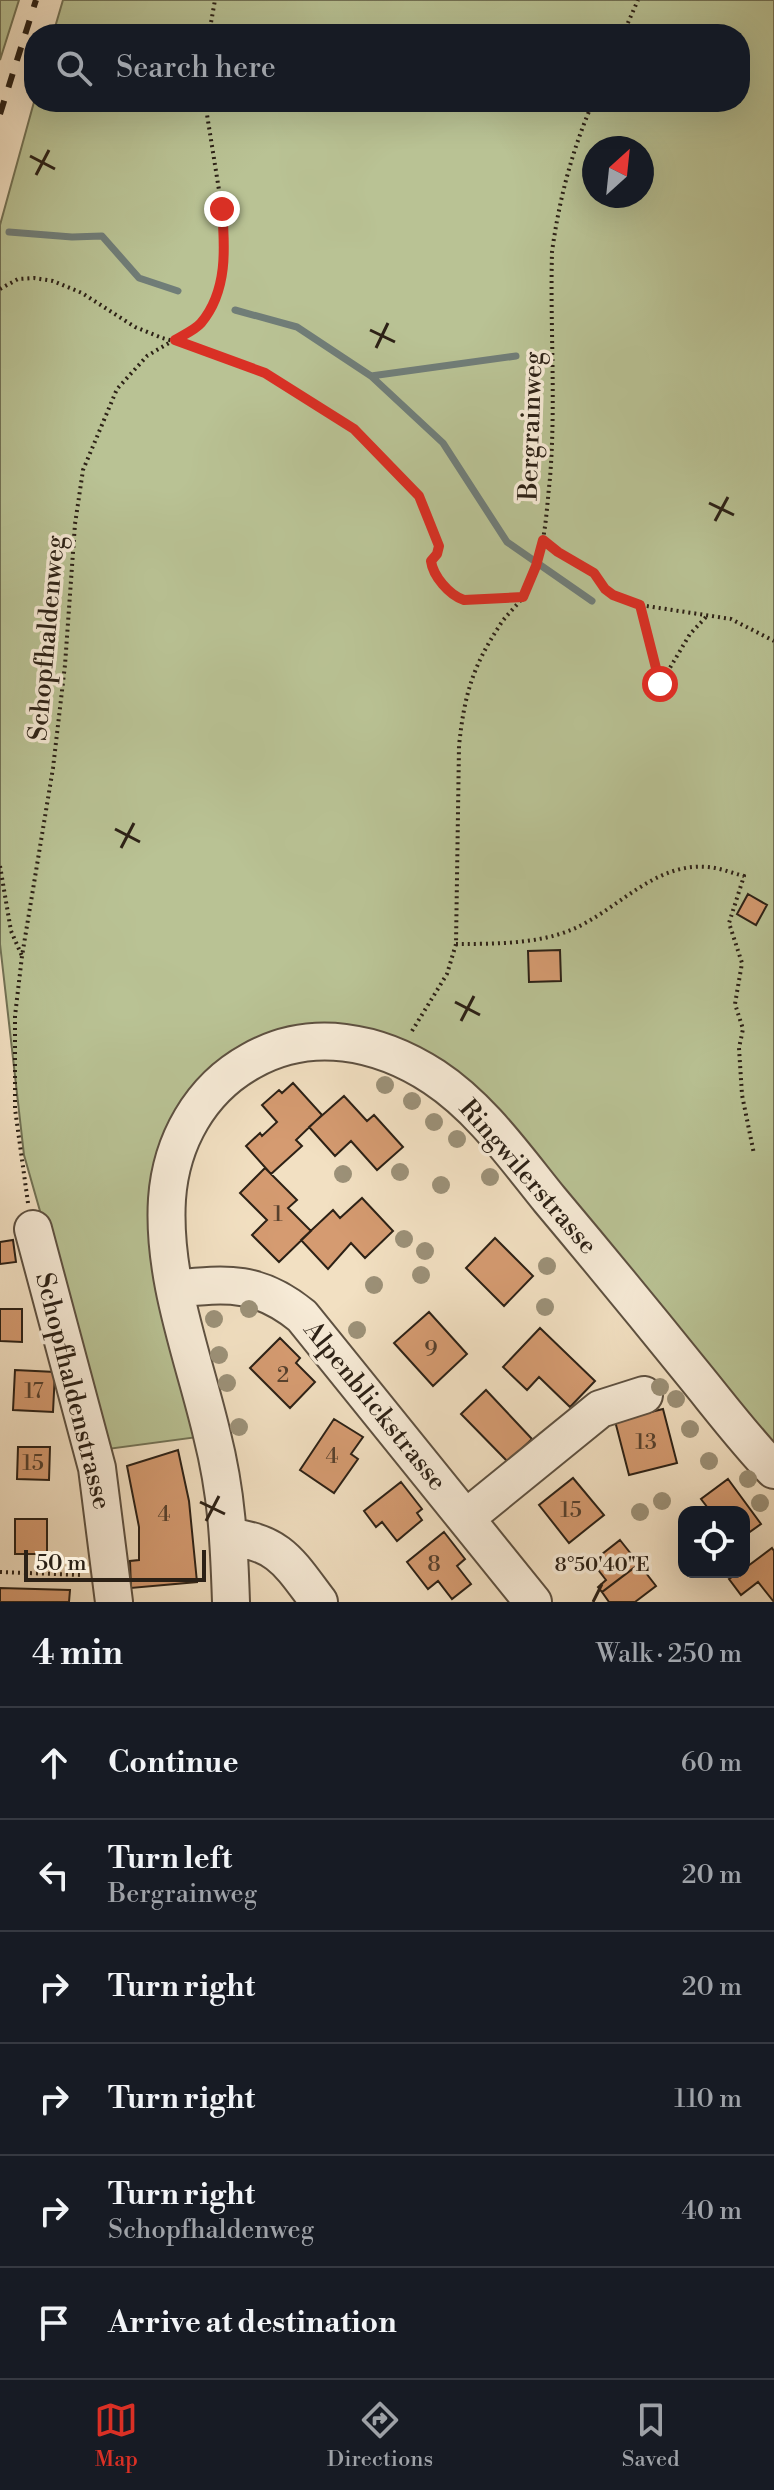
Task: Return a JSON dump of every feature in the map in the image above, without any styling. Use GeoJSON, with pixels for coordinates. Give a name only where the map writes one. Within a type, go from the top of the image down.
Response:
{"type":"FeatureCollection","features":[{"type":"Feature","properties":{"kind":"street","name":"Ringwilerstrasse"},"geometry":{"type":"LineString","coordinates":[[231,1602],[225,1497],[175,1289],[167,1225],[169,1183],[185,1128],[206,1097],[242,1065],[298,1043],[343,1042],[378,1049],[417,1066],[452,1090],[484,1121],[774,1470]]}},
{"type":"Feature","properties":{"kind":"street","name":"Schopfhaldenstrasse"},"geometry":{"type":"LineString","coordinates":[[33,1229],[97,1468],[113,1589]]}},
{"type":"Feature","properties":{"kind":"street","name":"Alpenblickstrasse"},"geometry":{"type":"LineString","coordinates":[[175,1289],[217,1285],[248,1287],[268,1294],[295,1310],[317,1332],[533,1602]]}},
{"type":"Feature","properties":{"kind":"street"},"geometry":{"type":"LineString","coordinates":[[466,1518],[600,1409],[644,1395]]}},
{"type":"Feature","properties":{"kind":"street"},"geometry":{"type":"LineString","coordinates":[[229,1537],[249,1539],[271,1547],[286,1560],[319,1602]]}},
{"type":"Feature","properties":{"kind":"path"},"geometry":{"type":"LineString","coordinates":[[211,24],[215,0]]}},
{"type":"Feature","properties":{"kind":"path"},"geometry":{"type":"LineString","coordinates":[[627,24],[638,0]]}},
{"type":"Feature","properties":{"kind":"path","name":"Schopfhaldenweg"},"geometry":{"type":"LineString","coordinates":[[33,1229],[15,1109],[15,1016],[53,768],[65,665],[75,524],[83,470],[117,389],[147,356],[199,325],[212,306],[221,280],[225,249],[222,209],[207,112]]}},
{"type":"Feature","properties":{"kind":"path","name":"Bergrainweg"},"geometry":{"type":"LineString","coordinates":[[396,1056],[447,974],[456,944],[459,770],[462,715],[470,681],[484,650],[523,597],[543,540],[552,428],[552,252],[569,171],[590,112]]}},
{"type":"Feature","properties":{"kind":"path"},"geometry":{"type":"LineString","coordinates":[[0,289],[18,279],[53,281],[82,293],[135,327],[265,373],[354,429],[422,502],[439,546],[431,561],[432,568],[454,596],[464,600],[523,597]]}},
{"type":"Feature","properties":{"kind":"path"},"geometry":{"type":"LineString","coordinates":[[543,540],[594,573],[613,595],[640,605],[714,615],[738,622],[774,641]]}},
{"type":"Feature","properties":{"kind":"path"},"geometry":{"type":"LineString","coordinates":[[640,605],[664,696]]}},
{"type":"Feature","properties":{"kind":"path"},"geometry":{"type":"LineString","coordinates":[[660,684],[690,634],[707,616]]}},
{"type":"Feature","properties":{"kind":"path"},"geometry":{"type":"LineString","coordinates":[[0,866],[11,931],[22,956]]}},
{"type":"Feature","properties":{"kind":"path"},"geometry":{"type":"LineString","coordinates":[[456,944],[537,938],[573,929],[648,882],[677,869],[711,867],[744,876],[729,923],[742,963],[735,1004],[743,1029],[739,1048],[742,1095],[754,1154]]}},
{"type":"Feature","properties":{"kind":"path"},"geometry":{"type":"LineString","coordinates":[[0,1572],[113,1589]]}},
{"type":"Feature","properties":{"kind":"green space"},"geometry":{"type":"Polygon","coordinates":[[[0,0],[19,0],[0,60],[0,0]]]}},
{"type":"Feature","properties":{"kind":"green space"},"geometry":{"type":"Polygon","coordinates":[[[63,0],[774,0],[774,1470],[417,1066],[270,1052],[173,1164],[213,1435],[108,1449],[24,1155],[0,944],[0,225],[31,112],[750,112],[750,24],[56,24],[63,0]]]}},
{"type":"Feature","properties":{"kind":"building"},"geometry":{"type":"Polygon","coordinates":[[[748,894],[767,905],[756,925],[737,914],[748,894]]]}},
{"type":"Feature","properties":{"kind":"building"},"geometry":{"type":"Polygon","coordinates":[[[560,950],[561,981],[529,982],[528,951],[560,950]]]}},
{"type":"Feature","properties":{"kind":"building"},"geometry":{"type":"Polygon","coordinates":[[[293,1083],[322,1115],[296,1140],[302,1146],[271,1174],[246,1146],[277,1122],[262,1105],[293,1083]]]}},
{"type":"Feature","properties":{"kind":"building"},"geometry":{"type":"Polygon","coordinates":[[[344,1096],[367,1121],[374,1115],[403,1147],[377,1170],[351,1141],[335,1156],[309,1127],[344,1096]]]}},
{"type":"Feature","properties":{"kind":"building"},"geometry":{"type":"Polygon","coordinates":[[[265,1168],[297,1200],[288,1208],[311,1231],[279,1262],[252,1235],[267,1220],[240,1193],[265,1168]]]}},
{"type":"Feature","properties":{"kind":"building"},"geometry":{"type":"Polygon","coordinates":[[[362,1198],[393,1231],[365,1258],[351,1243],[328,1269],[301,1240],[333,1210],[340,1218],[362,1198]]]}},
{"type":"Feature","properties":{"kind":"building"},"geometry":{"type":"Polygon","coordinates":[[[495,1238],[533,1276],[504,1306],[466,1268],[495,1238]]]}},
{"type":"Feature","properties":{"kind":"building"},"geometry":{"type":"Polygon","coordinates":[[[13,1240],[16,1262],[0,1264],[0,1242],[13,1240]]]}},
{"type":"Feature","properties":{"kind":"building"},"geometry":{"type":"Polygon","coordinates":[[[0,1309],[22,1309],[22,1342],[0,1341],[0,1309]]]}},
{"type":"Feature","properties":{"kind":"building"},"geometry":{"type":"Polygon","coordinates":[[[429,1312],[467,1354],[433,1386],[394,1343],[429,1312]]]}},
{"type":"Feature","properties":{"kind":"building"},"geometry":{"type":"Polygon","coordinates":[[[540,1328],[595,1381],[570,1407],[539,1377],[527,1390],[503,1367],[540,1328]]]}},
{"type":"Feature","properties":{"kind":"building"},"geometry":{"type":"Polygon","coordinates":[[[280,1338],[300,1358],[296,1363],[315,1382],[290,1408],[250,1368],[280,1338]]]}},
{"type":"Feature","properties":{"kind":"building"},"geometry":{"type":"Polygon","coordinates":[[[15,1370],[55,1372],[53,1412],[13,1410],[15,1370]]]}},
{"type":"Feature","properties":{"kind":"building"},"geometry":{"type":"Polygon","coordinates":[[[486,1390],[532,1439],[508,1462],[461,1414],[486,1390]]]}},
{"type":"Feature","properties":{"kind":"building"},"geometry":{"type":"Polygon","coordinates":[[[663,1409],[677,1463],[629,1475],[615,1421],[663,1409]]]}},
{"type":"Feature","properties":{"kind":"building"},"geometry":{"type":"Polygon","coordinates":[[[334,1419],[363,1437],[351,1454],[358,1459],[334,1493],[300,1470],[334,1419]]]}},
{"type":"Feature","properties":{"kind":"building"},"geometry":{"type":"Polygon","coordinates":[[[18,1447],[50,1447],[49,1480],[17,1479],[18,1447]]]}},
{"type":"Feature","properties":{"kind":"building"},"geometry":{"type":"Polygon","coordinates":[[[178,1450],[189,1501],[197,1582],[131,1588],[130,1561],[139,1560],[139,1527],[127,1466],[178,1450]]]}},
{"type":"Feature","properties":{"kind":"building"},"geometry":{"type":"Polygon","coordinates":[[[573,1478],[604,1515],[569,1543],[539,1505],[573,1478]]]}},
{"type":"Feature","properties":{"kind":"building"},"geometry":{"type":"Polygon","coordinates":[[[728,1479],[748,1506],[706,1506],[701,1499],[728,1479]]]}},
{"type":"Feature","properties":{"kind":"building"},"geometry":{"type":"Polygon","coordinates":[[[401,1482],[422,1509],[417,1513],[422,1520],[397,1541],[382,1522],[376,1527],[364,1511],[401,1482]]]}},
{"type":"Feature","properties":{"kind":"building"},"geometry":{"type":"Polygon","coordinates":[[[750,1509],[761,1524],[750,1532],[750,1509]]]}},
{"type":"Feature","properties":{"kind":"building"},"geometry":{"type":"Polygon","coordinates":[[[15,1519],[47,1519],[47,1554],[15,1554],[15,1519]]]}},
{"type":"Feature","properties":{"kind":"building"},"geometry":{"type":"Polygon","coordinates":[[[444,1532],[465,1559],[457,1566],[471,1584],[452,1599],[438,1581],[428,1589],[407,1562],[444,1532]]]}},
{"type":"Feature","properties":{"kind":"building"},"geometry":{"type":"Polygon","coordinates":[[[620,1540],[639,1564],[602,1592],[598,1587],[606,1580],[592,1562],[620,1540]]]}},
{"type":"Feature","properties":{"kind":"building"},"geometry":{"type":"Polygon","coordinates":[[[772,1548],[774,1602],[758,1582],[741,1595],[729,1579],[750,1578],[750,1564],[772,1548]]]}},
{"type":"Feature","properties":{"kind":"building"},"geometry":{"type":"Polygon","coordinates":[[[639,1564],[656,1586],[635,1602],[609,1602],[602,1592],[639,1564]]]}},
{"type":"Feature","properties":{"kind":"building"},"geometry":{"type":"Polygon","coordinates":[[[0,1588],[70,1590],[69,1602],[0,1602],[0,1588]]]}},
{"type":"Feature","properties":{"kind":"waterway"},"geometry":{"type":"LineString","coordinates":[[9,232],[102,236],[139,278],[178,291]]}},
{"type":"Feature","properties":{"kind":"waterway"},"geometry":{"type":"LineString","coordinates":[[235,310],[297,327],[371,376],[516,356]]}},
{"type":"Feature","properties":{"kind":"waterway"},"geometry":{"type":"LineString","coordinates":[[371,376],[443,443],[507,542],[592,601]]}},
{"type":"Feature","properties":{"kind":"railway"},"geometry":{"type":"LineString","coordinates":[[28,24],[36,0]]}},
{"type":"Feature","properties":{"kind":"railway"},"geometry":{"type":"LineString","coordinates":[[0,114],[24,38]]}},
{"type":"Feature","properties":{"kind":"route"},"geometry":{"type":"LineString","coordinates":[[222,209],[225,249],[221,280],[212,306],[199,325],[175,340],[265,373],[354,429],[419,496],[439,546],[431,561],[433,572],[457,598],[523,597],[543,540],[594,573],[613,595],[640,605],[660,684]]}}]}
